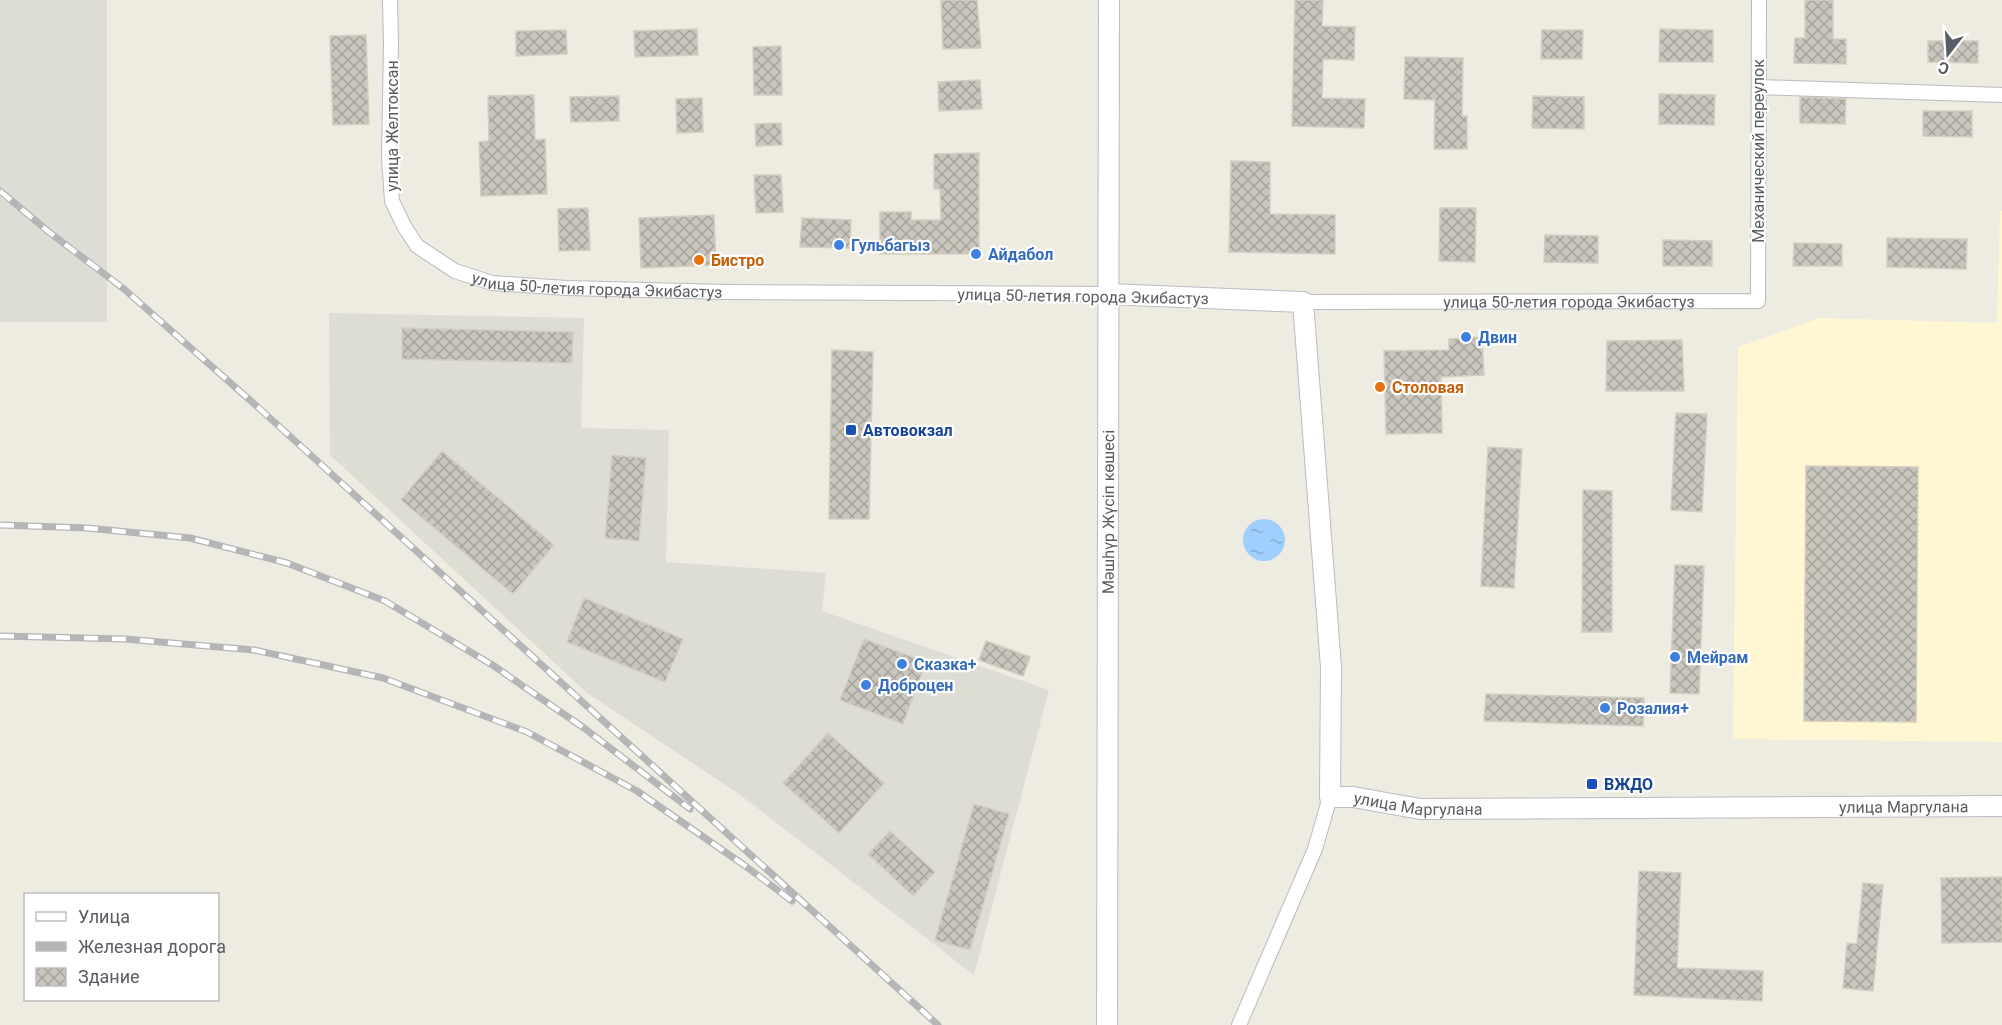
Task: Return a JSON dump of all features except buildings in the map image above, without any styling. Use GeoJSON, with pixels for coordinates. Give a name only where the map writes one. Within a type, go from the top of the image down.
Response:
{"type":"FeatureCollection","features":[{"type":"Feature","properties":{"kind":"street","name":"улица Желтоксан"},"geometry":{"type":"LineString","coordinates":[[390,0],[389,158],[392,201],[417,246]]}},
{"type":"Feature","properties":{"kind":"street","name":"Мәшһүр Жүсіп көшесі"},"geometry":{"type":"LineString","coordinates":[[1107,1025],[1109,0]]}},
{"type":"Feature","properties":{"kind":"street","name":"Механический переулок"},"geometry":{"type":"LineString","coordinates":[[1758,301],[1759,0]]}},
{"type":"Feature","properties":{"kind":"street"},"geometry":{"type":"LineString","coordinates":[[1759,87],[2002,95]]}},
{"type":"Feature","properties":{"kind":"street","name":"улица 50-летия города Экибастуз"},"geometry":{"type":"LineString","coordinates":[[417,246],[455,271],[492,283],[567,288],[726,292],[1108,294],[1303,302],[1758,301]]}},
{"type":"Feature","properties":{"kind":"street","name":"улица Маргулана"},"geometry":{"type":"LineString","coordinates":[[1303,302],[1330,667],[1330,797],[1353,797],[1420,809],[2002,806]]}},
{"type":"Feature","properties":{"kind":"street"},"geometry":{"type":"LineString","coordinates":[[1239,1025],[1315,849],[1330,797]]}},
{"type":"Feature","properties":{"kind":"shaded area"},"geometry":{"type":"Polygon","coordinates":[[[0,0],[107,0],[107,322],[0,322],[0,0]]]}},
{"type":"Feature","properties":{"kind":"shaded area"},"geometry":{"type":"Polygon","coordinates":[[[2000,211],[2002,211],[2002,742],[1733,739],[1738,347],[1820,318],[1997,323],[2000,211]]]}},
{"type":"Feature","properties":{"kind":"shaded area"},"geometry":{"type":"Polygon","coordinates":[[[329,313],[584,318],[581,428],[669,430],[666,562],[826,573],[822,611],[1049,690],[974,975],[739,794],[587,693],[330,455],[329,313]]]}},
{"type":"Feature","properties":{"kind":"water"},"geometry":{"type":"Polygon","coordinates":[[[1264,519],[1279,525],[1285,540],[1279,555],[1264,561],[1249,555],[1243,540],[1249,525],[1264,519]]]}},
{"type":"Feature","properties":{"kind":"railway"},"geometry":{"type":"LineString","coordinates":[[0,191],[124,289],[260,409],[938,1025]]}},
{"type":"Feature","properties":{"kind":"railway"},"geometry":{"type":"LineString","coordinates":[[0,525],[87,528],[190,538],[287,563],[385,601],[494,666],[584,728],[690,809]]}},
{"type":"Feature","properties":{"kind":"railway"},"geometry":{"type":"LineString","coordinates":[[0,636],[125,639],[254,650],[383,678],[527,732],[637,791],[792,901]]}},
{"type":"Feature","properties":{"kind":"place","name":"Гульбагыз"},"geometry":{"type":"Point","coordinates":[839,245]}},
{"type":"Feature","properties":{"kind":"place","name":"Айдабол"},"geometry":{"type":"Point","coordinates":[976,254]}},
{"type":"Feature","properties":{"kind":"place","name":"Бистро"},"geometry":{"type":"Point","coordinates":[699,260]}},
{"type":"Feature","properties":{"kind":"place","name":"Двин"},"geometry":{"type":"Point","coordinates":[1466,337]}},
{"type":"Feature","properties":{"kind":"place","name":"Столовая"},"geometry":{"type":"Point","coordinates":[1380,387]}},
{"type":"Feature","properties":{"kind":"place","name":"Автовокзал"},"geometry":{"type":"Point","coordinates":[851,430]}},
{"type":"Feature","properties":{"kind":"place","name":"Мейрам"},"geometry":{"type":"Point","coordinates":[1675,657]}},
{"type":"Feature","properties":{"kind":"place","name":"Сказка+"},"geometry":{"type":"Point","coordinates":[902,664]}},
{"type":"Feature","properties":{"kind":"place","name":"Доброцен"},"geometry":{"type":"Point","coordinates":[866,685]}},
{"type":"Feature","properties":{"kind":"place","name":"Розалия+"},"geometry":{"type":"Point","coordinates":[1605,708]}},
{"type":"Feature","properties":{"kind":"place","name":"ВЖДО"},"geometry":{"type":"Point","coordinates":[1592,784]}}]}
